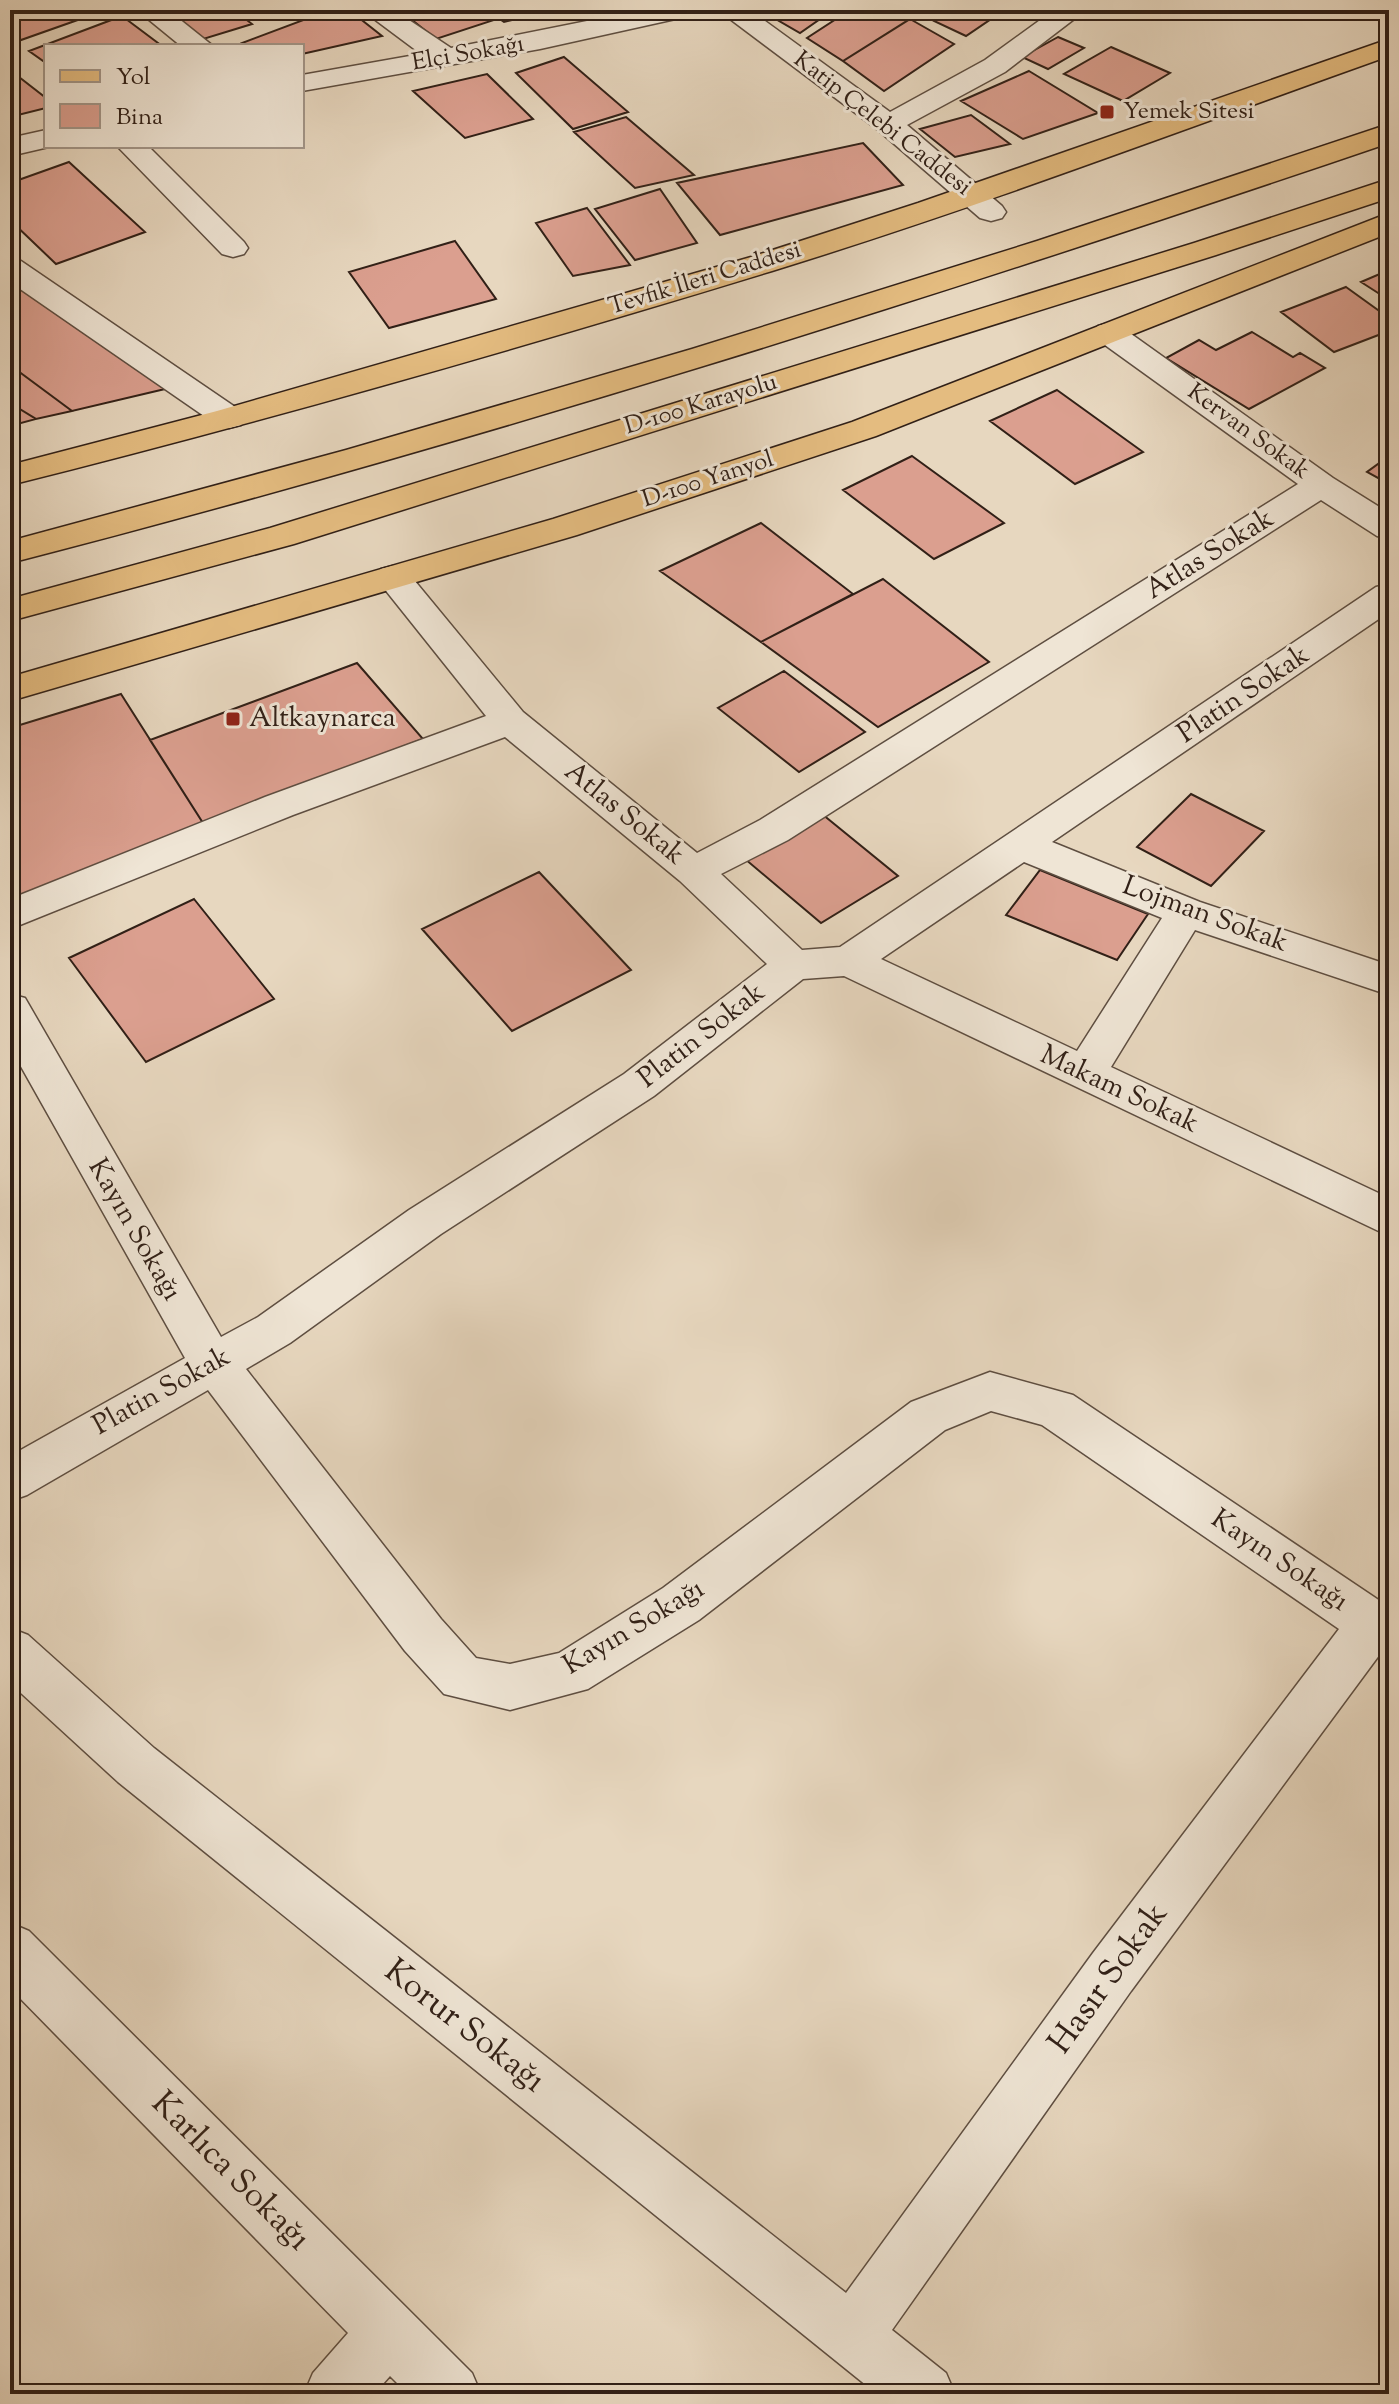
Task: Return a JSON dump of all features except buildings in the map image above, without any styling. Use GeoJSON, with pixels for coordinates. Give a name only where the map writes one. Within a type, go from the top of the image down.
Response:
{"type":"FeatureCollection","features":[{"type":"Feature","properties":{"kind":"main road","name":"Tevfik İleri Caddesi"},"geometry":{"type":"LineString","coordinates":[[10,502],[691,308],[981,203],[1389,47]]}},
{"type":"Feature","properties":{"kind":"main road","name":"Tevfik İleri Caddesi"},"geometry":{"type":"LineString","coordinates":[[10,475],[229,418],[981,203],[1389,76]]}},
{"type":"Feature","properties":{"kind":"main road","name":"D-100 Karayolu"},"geometry":{"type":"LineString","coordinates":[[10,552],[231,494],[695,358],[1161,211],[1389,133]]}},
{"type":"Feature","properties":{"kind":"main road","name":"D-100 Karayolu"},"geometry":{"type":"LineString","coordinates":[[10,610],[282,536],[1189,254],[1389,188]]}},
{"type":"Feature","properties":{"kind":"main road","name":"D-100 Yanyol"},"geometry":{"type":"LineString","coordinates":[[10,689],[565,527],[864,429],[1389,222]]}},
{"type":"Feature","properties":{"kind":"street"},"geometry":{"type":"LineString","coordinates":[[151,10],[196,44]]}},
{"type":"Feature","properties":{"kind":"street"},"geometry":{"type":"LineString","coordinates":[[376,10],[446,58]]}},
{"type":"Feature","properties":{"kind":"street","name":"Elçi Sokağı"},"geometry":{"type":"LineString","coordinates":[[304,83],[446,58],[679,10]]}},
{"type":"Feature","properties":{"kind":"street","name":"Katip Çelebi Caddesi"},"geometry":{"type":"LineString","coordinates":[[732,10],[888,124],[981,203]]}},
{"type":"Feature","properties":{"kind":"street"},"geometry":{"type":"LineString","coordinates":[[888,124],[995,66],[1072,10]]}},
{"type":"Feature","properties":{"kind":"street"},"geometry":{"type":"LineString","coordinates":[[10,147],[44,139]]}},
{"type":"Feature","properties":{"kind":"street"},"geometry":{"type":"LineString","coordinates":[[134,148],[233,248]]}},
{"type":"Feature","properties":{"kind":"street"},"geometry":{"type":"LineString","coordinates":[[10,268],[229,418]]}},
{"type":"Feature","properties":{"kind":"street","name":"Kervan Sokak"},"geometry":{"type":"LineString","coordinates":[[1109,333],[1321,485],[1389,528]]}},
{"type":"Feature","properties":{"kind":"street","name":"Atlas Sokak"},"geometry":{"type":"LineString","coordinates":[[393,577],[510,721],[694,871],[774,830],[1321,485]]}},
{"type":"Feature","properties":{"kind":"street","name":"Platin Sokak"},"geometry":{"type":"LineString","coordinates":[[10,1480],[274,1330],[425,1222],[639,1085],[793,965],[849,961],[1023,846],[1389,595]]}},
{"type":"Feature","properties":{"kind":"street"},"geometry":{"type":"LineString","coordinates":[[10,915],[279,806],[510,721]]}},
{"type":"Feature","properties":{"kind":"street","name":"Lojman Sokak"},"geometry":{"type":"LineString","coordinates":[[1023,846],[1186,912],[1389,980]]}},
{"type":"Feature","properties":{"kind":"street"},"geometry":{"type":"LineString","coordinates":[[694,871],[793,965]]}},
{"type":"Feature","properties":{"kind":"street"},"geometry":{"type":"LineString","coordinates":[[1085,1074],[1186,912]]}},
{"type":"Feature","properties":{"kind":"street","name":"Makam Sokak"},"geometry":{"type":"LineString","coordinates":[[849,961],[1085,1074],[1387,1211]]}},
{"type":"Feature","properties":{"kind":"street","name":"Kayın Sokağı"},"geometry":{"type":"LineString","coordinates":[[10,1009],[80,1137],[214,1363],[423,1635],[462,1678],[510,1687],[570,1673],[681,1604],[928,1416],[990,1391],[1056,1409],[1381,1630]]}},
{"type":"Feature","properties":{"kind":"street","name":"Hasır Sokak"},"geometry":{"type":"LineString","coordinates":[[851,2337],[1112,1972],[1381,1630]]}},
{"type":"Feature","properties":{"kind":"street","name":"Korur Sokağı"},"geometry":{"type":"LineString","coordinates":[[10,1651],[148,1775],[925,2394]]}},
{"type":"Feature","properties":{"kind":"street","name":"Karlıca Sokağı"},"geometry":{"type":"LineString","coordinates":[[10,1950],[451,2394]]}},
{"type":"Feature","properties":{"kind":"street"},"geometry":{"type":"LineString","coordinates":[[334,2394],[389,2332]]}},
{"type":"Feature","properties":{"kind":"place","name":"Yemek Sitesi"},"geometry":{"type":"Point","coordinates":[1107,112]}},
{"type":"Feature","properties":{"kind":"place","name":"Altkaynarca"},"geometry":{"type":"Point","coordinates":[233,719]}}]}
